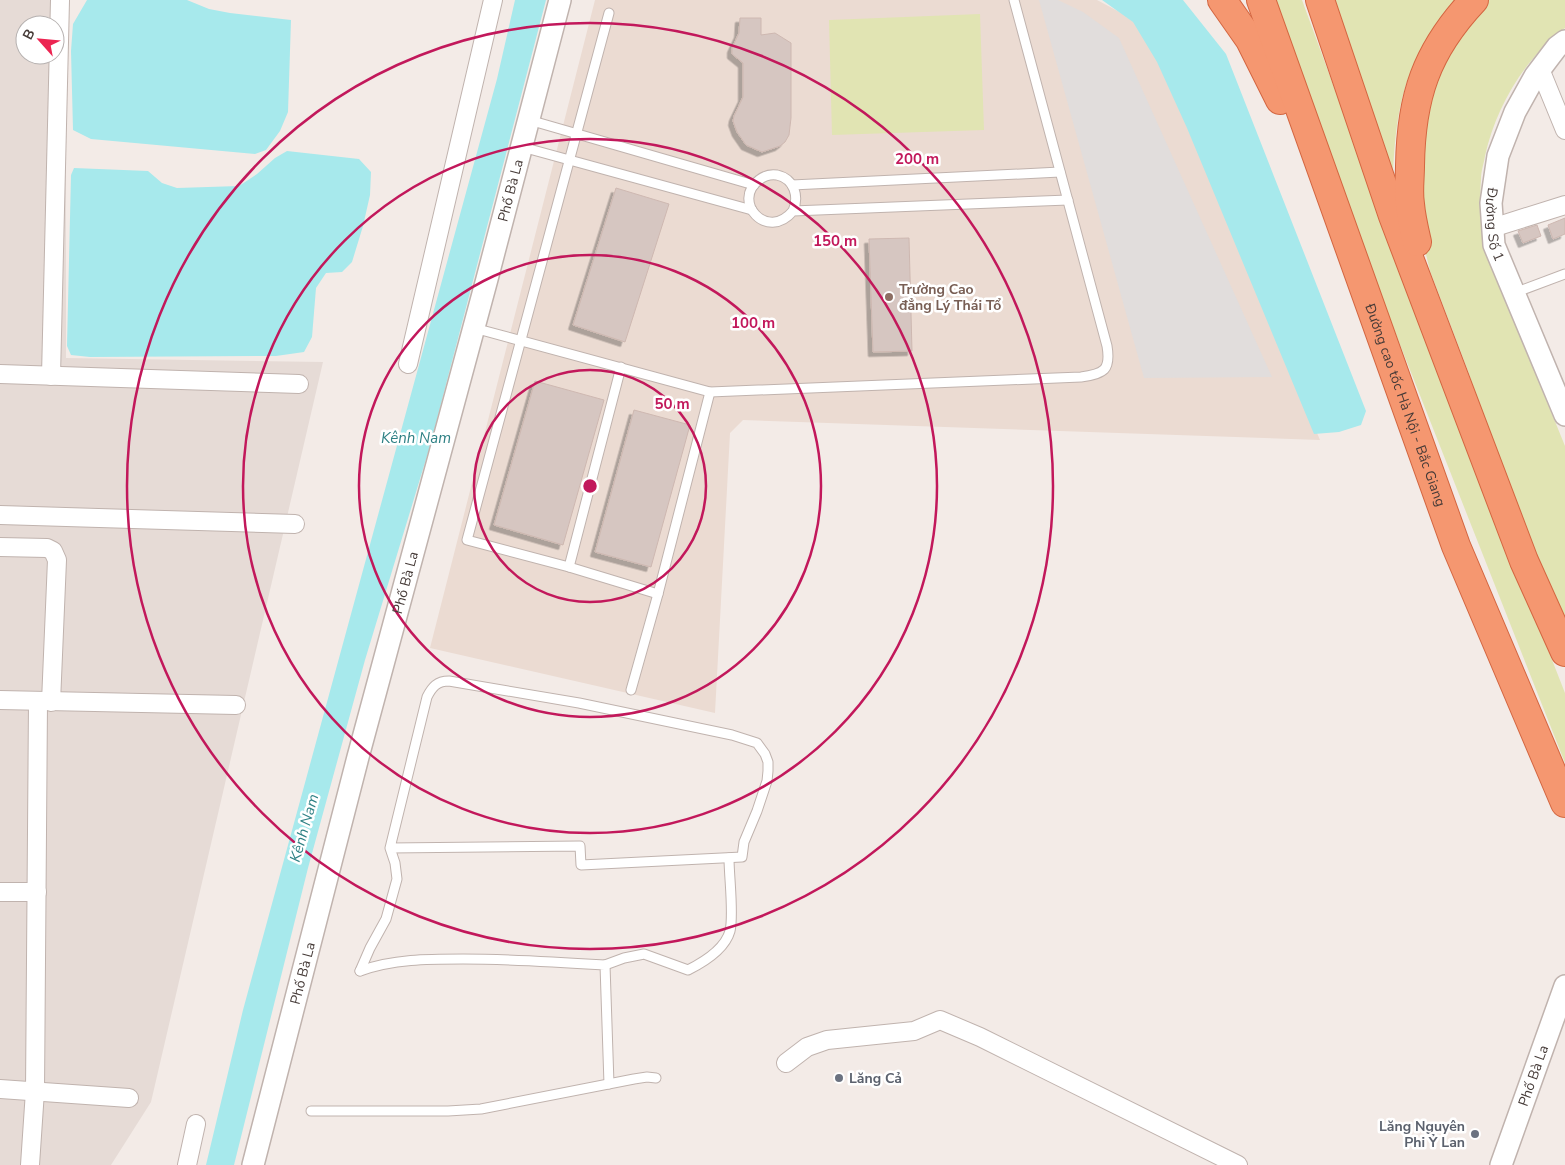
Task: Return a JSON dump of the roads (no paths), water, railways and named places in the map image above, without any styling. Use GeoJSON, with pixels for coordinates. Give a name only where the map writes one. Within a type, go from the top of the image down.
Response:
{"type":"FeatureCollection","features":[{"type":"Feature","properties":{"kind":"highway"},"geometry":{"type":"LineString","coordinates":[[1222,0],[1250,40],[1275,88],[1403,395]]}},
{"type":"Feature","properties":{"kind":"highway","name":"Đường cao tốc Hà Nội - Bắc Giang"},"geometry":{"type":"LineString","coordinates":[[1261,0],[1456,546],[1565,804]]}},
{"type":"Feature","properties":{"kind":"highway"},"geometry":{"type":"LineString","coordinates":[[1320,0],[1393,216],[1509,523],[1565,652]]}},
{"type":"Feature","properties":{"kind":"highway"},"geometry":{"type":"LineString","coordinates":[[1474,0],[1459,16],[1440,43],[1422,79],[1413,114],[1410,136],[1409,202],[1418,247],[1509,523]]}},
{"type":"Feature","properties":{"kind":"street"},"geometry":{"type":"LineString","coordinates":[[51,376],[60,0]]}},
{"type":"Feature","properties":{"kind":"street"},"geometry":{"type":"LineString","coordinates":[[408,364],[493,0]]}},
{"type":"Feature","properties":{"kind":"street","name":"Phố Bà La"},"geometry":{"type":"LineString","coordinates":[[252,1165],[560,0]]}},
{"type":"Feature","properties":{"kind":"street","name":"Đường Số 1"},"geometry":{"type":"LineString","coordinates":[[1565,41],[1557,47],[1540,69],[1515,112],[1498,156],[1490,203],[1494,246],[1565,415]]}},
{"type":"Feature","properties":{"kind":"street"},"geometry":{"type":"LineString","coordinates":[[1540,69],[1565,130]]}},
{"type":"Feature","properties":{"kind":"street"},"geometry":{"type":"LineString","coordinates":[[1492,228],[1565,205]]}},
{"type":"Feature","properties":{"kind":"street"},"geometry":{"type":"LineString","coordinates":[[0,374],[299,384]]}},
{"type":"Feature","properties":{"kind":"street"},"geometry":{"type":"LineString","coordinates":[[0,515],[295,524]]}},
{"type":"Feature","properties":{"kind":"street"},"geometry":{"type":"LineString","coordinates":[[0,547],[47,548],[53,551],[57,560],[44,702],[36,892],[35,1091],[30,1165]]}},
{"type":"Feature","properties":{"kind":"street"},"geometry":{"type":"LineString","coordinates":[[0,700],[236,706]]}},
{"type":"Feature","properties":{"kind":"street"},"geometry":{"type":"LineString","coordinates":[[0,892],[36,892]]}},
{"type":"Feature","properties":{"kind":"street","name":"Phố Bà La"},"geometry":{"type":"LineString","coordinates":[[1501,1165],[1565,986]]}},
{"type":"Feature","properties":{"kind":"street"},"geometry":{"type":"LineString","coordinates":[[786,1063],[807,1047],[827,1040],[914,1031],[940,1020],[989,1042],[1238,1165]]}},
{"type":"Feature","properties":{"kind":"street"},"geometry":{"type":"LineString","coordinates":[[0,1089],[129,1098]]}},
{"type":"Feature","properties":{"kind":"street"},"geometry":{"type":"LineString","coordinates":[[187,1165],[196,1124]]}},
{"type":"Feature","properties":{"kind":"lane"},"geometry":{"type":"LineString","coordinates":[[474,328],[710,392],[1081,377],[1103,371],[1109,359],[1107,346],[1014,0]]}},
{"type":"Feature","properties":{"kind":"lane"},"geometry":{"type":"LineString","coordinates":[[610,13],[467,540],[569,567],[658,594]]}},
{"type":"Feature","properties":{"kind":"lane"},"geometry":{"type":"LineString","coordinates":[[529,120],[754,185]]}},
{"type":"Feature","properties":{"kind":"lane"},"geometry":{"type":"LineString","coordinates":[[522,146],[752,210]]}},
{"type":"Feature","properties":{"kind":"lane"},"geometry":{"type":"LineString","coordinates":[[792,184],[1060,172]]}},
{"type":"Feature","properties":{"kind":"lane"},"geometry":{"type":"LineString","coordinates":[[770,175],[785,178],[792,184],[797,197],[793,211],[782,221],[767,222],[759,218],[752,210],[749,197],[754,185],[762,177],[770,175]]}},
{"type":"Feature","properties":{"kind":"lane"},"geometry":{"type":"LineString","coordinates":[[793,211],[1068,200]]}},
{"type":"Feature","properties":{"kind":"lane"},"geometry":{"type":"LineString","coordinates":[[1514,293],[1565,274]]}},
{"type":"Feature","properties":{"kind":"lane"},"geometry":{"type":"LineString","coordinates":[[569,567],[621,367]]}},
{"type":"Feature","properties":{"kind":"lane"},"geometry":{"type":"LineString","coordinates":[[631,690],[710,392]]}},
{"type":"Feature","properties":{"kind":"lane"},"geometry":{"type":"LineString","coordinates":[[390,848],[580,846],[581,865],[742,857],[744,842],[767,781],[768,762],[757,743],[732,735],[579,703],[443,681],[435,685],[427,697],[390,848],[397,871],[397,879],[386,919],[370,948],[360,972],[375,966],[415,960],[506,959],[605,965],[624,958],[644,954],[688,970],[713,955],[730,932],[729,858]]}},
{"type":"Feature","properties":{"kind":"lane"},"geometry":{"type":"LineString","coordinates":[[605,965],[609,1084]]}},
{"type":"Feature","properties":{"kind":"lane"},"geometry":{"type":"LineString","coordinates":[[311,1111],[448,1111],[481,1109],[648,1077],[656,1078]]}},
{"type":"Feature","properties":{"kind":"water"},"geometry":{"type":"Polygon","coordinates":[[[87,0],[187,0],[209,9],[291,20],[288,112],[280,131],[266,150],[255,154],[91,139],[73,130],[71,51],[73,24],[87,0]]]}},
{"type":"Feature","properties":{"kind":"water","name":"Kênh Nam"},"geometry":{"type":"Polygon","coordinates":[[[515,0],[546,0],[430,446],[365,660],[308,868],[234,1165],[206,1165],[243,1010],[497,79],[515,0]]]}},
{"type":"Feature","properties":{"kind":"water"},"geometry":{"type":"Polygon","coordinates":[[[1102,0],[1183,0],[1226,54],[1366,411],[1361,425],[1339,432],[1314,434],[1187,128],[1157,62],[1133,22],[1102,0]]]}},
{"type":"Feature","properties":{"kind":"water"},"geometry":{"type":"Polygon","coordinates":[[[287,151],[359,159],[371,172],[370,195],[352,262],[342,272],[326,273],[316,288],[312,337],[304,352],[276,356],[90,357],[71,355],[67,346],[71,175],[74,168],[148,171],[162,183],[177,188],[239,186],[287,151]]]}},
{"type":"Feature","properties":{"kind":"place","name":"Trường Cao đẳng Lý Thái Tổ"},"geometry":{"type":"Point","coordinates":[889,297]}},
{"type":"Feature","properties":{"kind":"place","name":"Lăng Cả"},"geometry":{"type":"Point","coordinates":[839,1078]}},
{"type":"Feature","properties":{"kind":"place","name":"Lăng Nguyên Phi Ỷ Lan"},"geometry":{"type":"Point","coordinates":[1475,1134]}}]}
